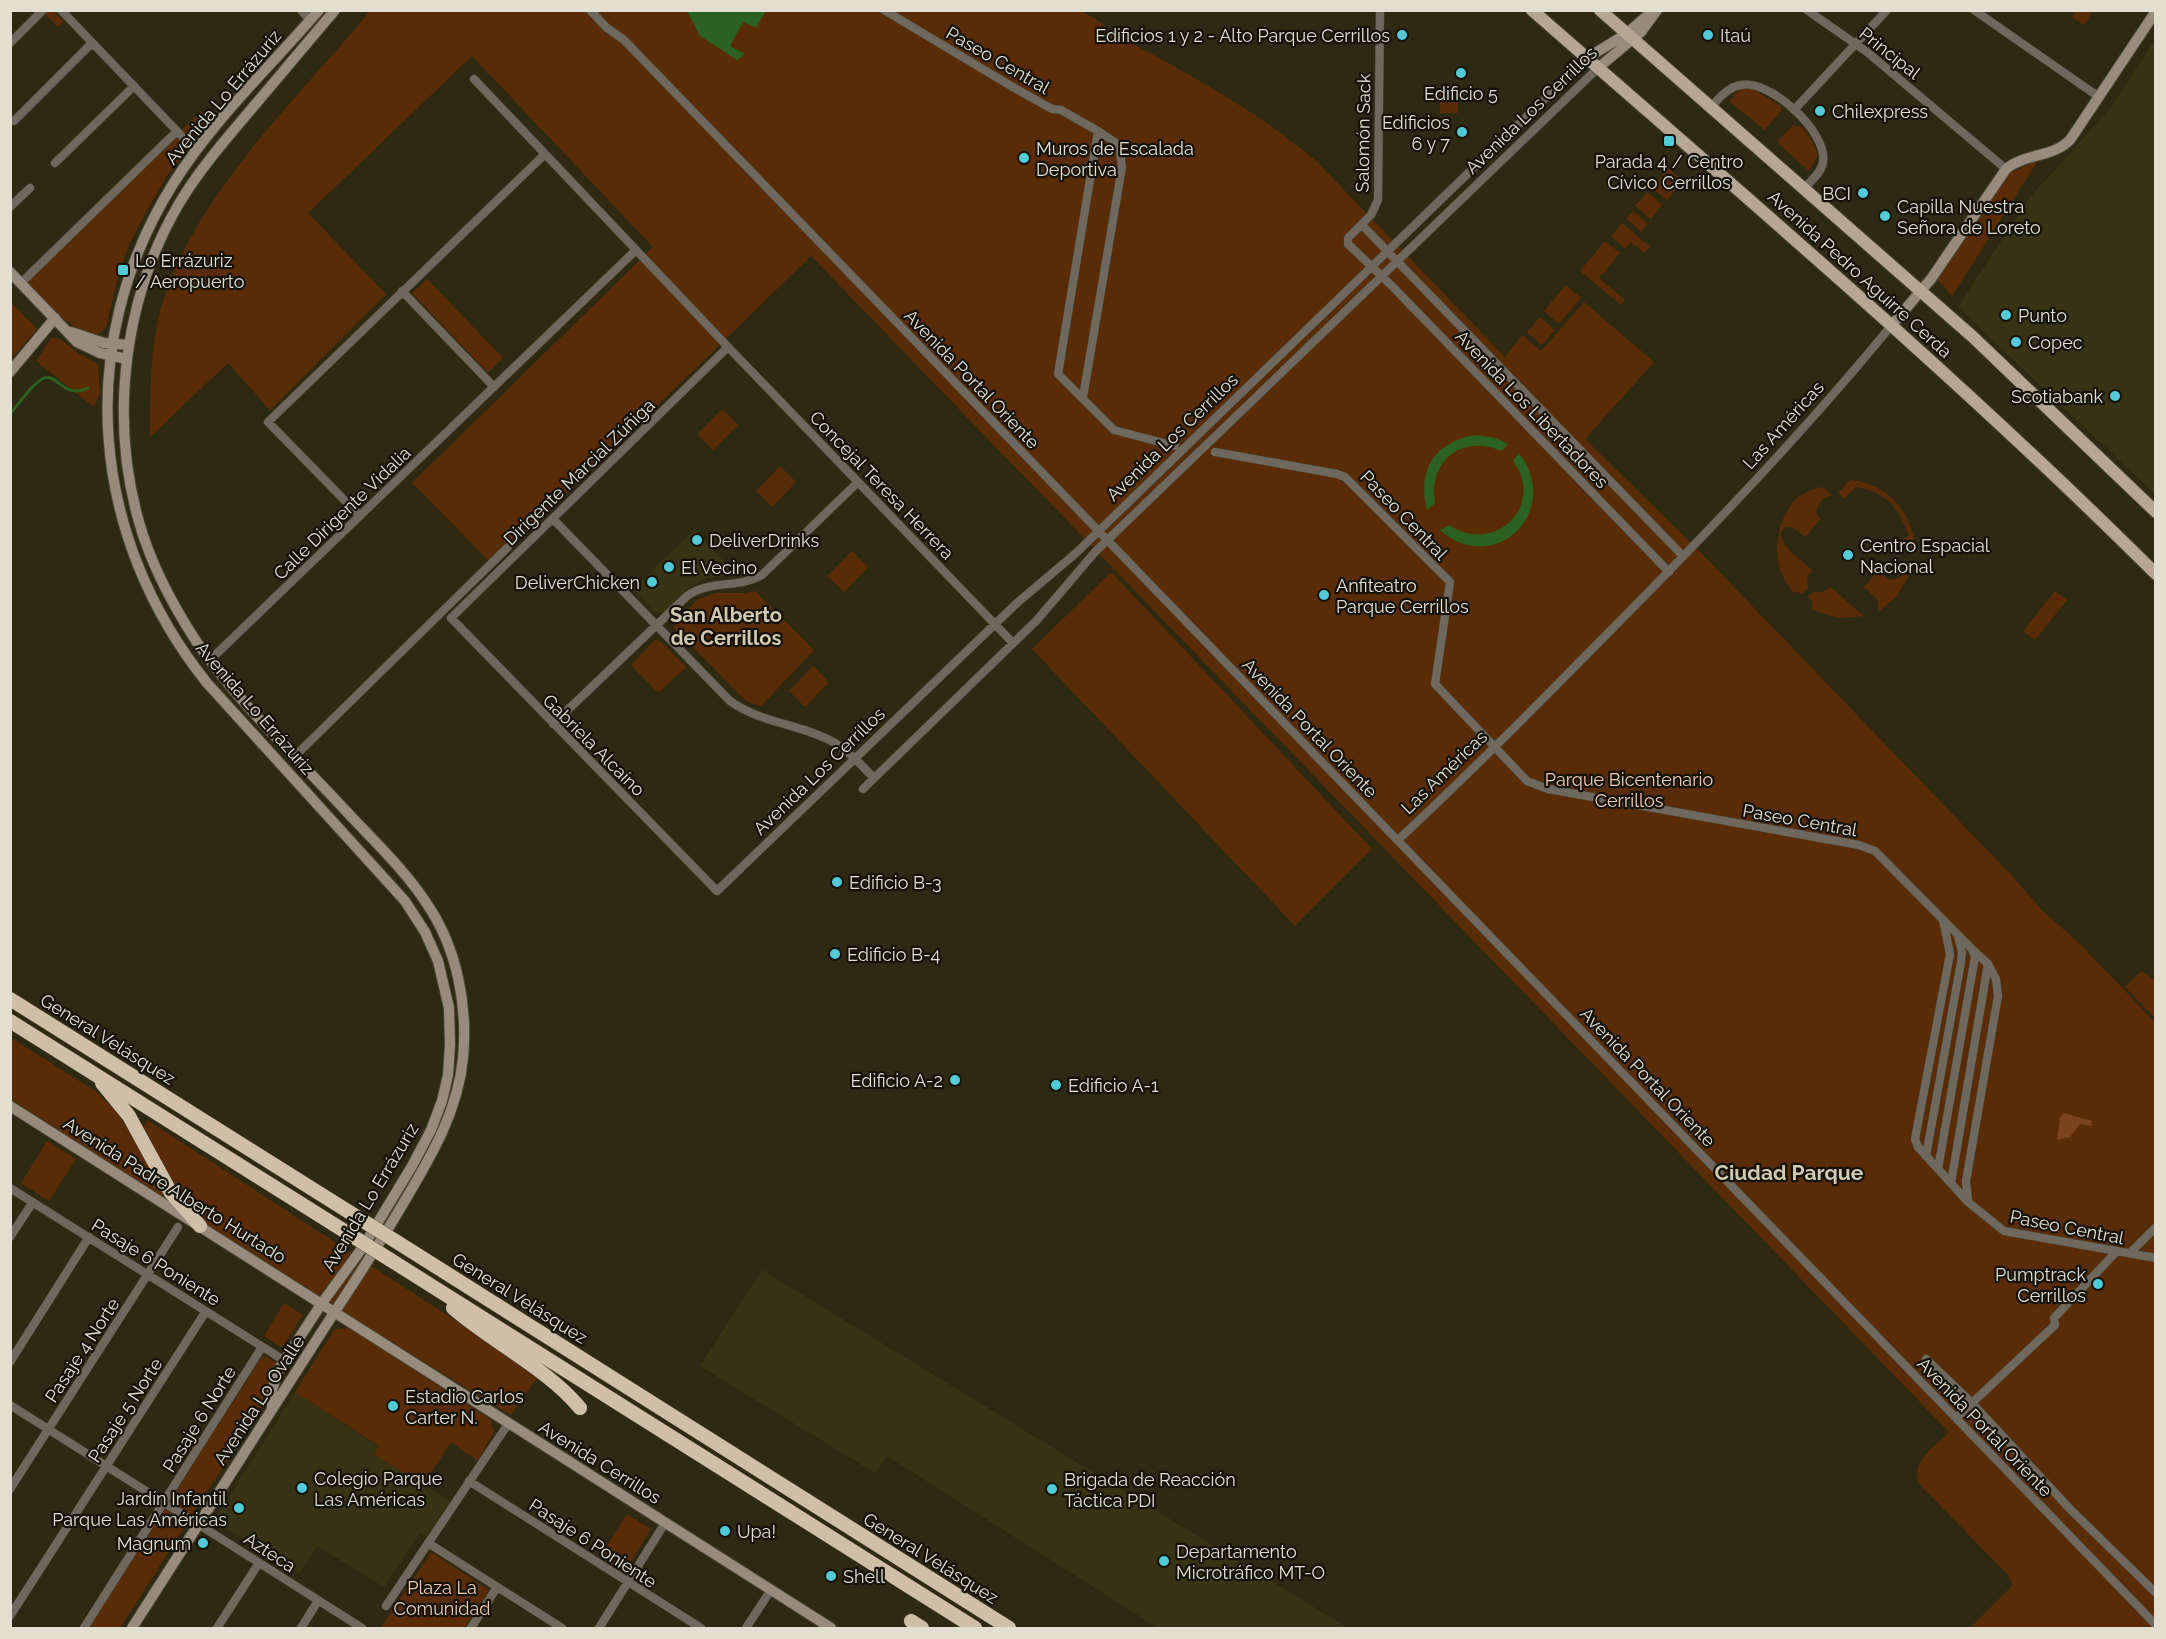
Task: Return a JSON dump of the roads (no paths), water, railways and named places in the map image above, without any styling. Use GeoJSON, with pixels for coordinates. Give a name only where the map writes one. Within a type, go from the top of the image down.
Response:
{"type":"FeatureCollection","features":[{"type":"Feature","properties":{"kind":"highway","name":"General Velásquez"},"geometry":{"type":"LineString","coordinates":[[10,999],[1009,1629]]}},
{"type":"Feature","properties":{"kind":"highway","name":"General Velásquez"},"geometry":{"type":"LineString","coordinates":[[10,1021],[975,1629]]}},
{"type":"Feature","properties":{"kind":"highway"},"geometry":{"type":"LineString","coordinates":[[85,1067],[119,1103],[171,1193],[200,1226]]}},
{"type":"Feature","properties":{"kind":"highway"},"geometry":{"type":"LineString","coordinates":[[421,1279],[479,1329],[559,1386],[579,1408]]}},
{"type":"Feature","properties":{"kind":"main road","name":"Avenida Lo Errázuriz"},"geometry":{"type":"LineString","coordinates":[[272,1410],[272,1390],[285,1361],[322,1303],[363,1247],[431,1130],[442,1101],[450,1060],[451,1025],[447,992],[432,946],[405,901],[207,682],[182,650],[159,614],[134,557],[116,497],[107,437],[108,375],[128,284],[146,236],[172,185],[196,151],[319,10]]}},
{"type":"Feature","properties":{"kind":"main road","name":"Avenida Lo Errázuriz"},"geometry":{"type":"LineString","coordinates":[[335,10],[211,158],[183,197],[158,244],[147,274],[129,345],[125,439],[138,518],[165,589],[184,622],[210,660],[294,756],[395,863],[428,905],[452,957],[463,1011],[463,1057],[461,1073],[446,1125],[431,1157],[403,1205],[363,1271],[335,1311]]}},
{"type":"Feature","properties":{"kind":"main road","name":"Avenida Pedro Aguirre Cerda"},"geometry":{"type":"LineString","coordinates":[[1532,10],[2042,462],[2156,574]]}},
{"type":"Feature","properties":{"kind":"main road","name":"Avenida Pedro Aguirre Cerda"},"geometry":{"type":"LineString","coordinates":[[1600,10],[2014,375],[2156,512]]}},
{"type":"Feature","properties":{"kind":"main road","name":"Avenida Los Cerrillos"},"geometry":{"type":"LineString","coordinates":[[1598,68],[1652,10]]}},
{"type":"Feature","properties":{"kind":"main road","name":"Avenida Los Cerrillos"},"geometry":{"type":"LineString","coordinates":[[1587,58],[1630,36],[1652,20],[1657,10]]}},
{"type":"Feature","properties":{"kind":"main road"},"geometry":{"type":"LineString","coordinates":[[2006,169],[2017,161],[2048,153],[2065,144],[2099,97],[2152,12]]}},
{"type":"Feature","properties":{"kind":"main road","name":"Las Américas"},"geometry":{"type":"LineString","coordinates":[[1891,326],[1922,292],[2006,169]]}},
{"type":"Feature","properties":{"kind":"main road"},"geometry":{"type":"LineString","coordinates":[[10,272],[77,342],[91,350],[128,359]]}},
{"type":"Feature","properties":{"kind":"main road"},"geometry":{"type":"LineString","coordinates":[[10,372],[55,318]]}},
{"type":"Feature","properties":{"kind":"main road"},"geometry":{"type":"LineString","coordinates":[[67,330],[82,337],[129,345]]}},
{"type":"Feature","properties":{"kind":"main road"},"geometry":{"type":"LineString","coordinates":[[91,350],[108,375]]}},
{"type":"Feature","properties":{"kind":"main road","name":"Avenida Padre Alberto Hurtado"},"geometry":{"type":"LineString","coordinates":[[10,1106],[322,1303]]}},
{"type":"Feature","properties":{"kind":"main road","name":"Avenida Cerrillos"},"geometry":{"type":"LineString","coordinates":[[322,1303],[831,1629]]}},
{"type":"Feature","properties":{"kind":"main road","name":"Avenida Lo Ovalle"},"geometry":{"type":"LineString","coordinates":[[132,1629],[335,1311]]}},
{"type":"Feature","properties":{"kind":"street"},"geometry":{"type":"LineString","coordinates":[[10,43],[43,10]]}},
{"type":"Feature","properties":{"kind":"street"},"geometry":{"type":"LineString","coordinates":[[61,10],[196,151]]}},
{"type":"Feature","properties":{"kind":"street"},"geometry":{"type":"LineString","coordinates":[[301,10],[310,20]]}},
{"type":"Feature","properties":{"kind":"street","name":"Avenida Portal Oriente"},"geometry":{"type":"LineString","coordinates":[[590,10],[606,27],[624,40],[2156,1625]]}},
{"type":"Feature","properties":{"kind":"street","name":"Paseo Central"},"geometry":{"type":"LineString","coordinates":[[884,10],[1021,92],[1052,109],[1061,110],[1119,145],[1122,168],[1083,397]]}},
{"type":"Feature","properties":{"kind":"street","name":"Salomón Sack"},"geometry":{"type":"LineString","coordinates":[[1348,244],[1348,238],[1376,207],[1380,10]]}},
{"type":"Feature","properties":{"kind":"street","name":"Principal"},"geometry":{"type":"LineString","coordinates":[[1807,10],[1856,44],[2006,169]]}},
{"type":"Feature","properties":{"kind":"street"},"geometry":{"type":"LineString","coordinates":[[1794,110],[1887,10]]}},
{"type":"Feature","properties":{"kind":"street"},"geometry":{"type":"LineString","coordinates":[[1974,10],[2099,97]]}},
{"type":"Feature","properties":{"kind":"street"},"geometry":{"type":"LineString","coordinates":[[14,121],[92,43]]}},
{"type":"Feature","properties":{"kind":"street","name":"Avenida Los Cerrillos"},"geometry":{"type":"LineString","coordinates":[[717,891],[995,624],[1099,531],[1587,58]]}},
{"type":"Feature","properties":{"kind":"street","name":"Avenida Los Cerrillos"},"geometry":{"type":"LineString","coordinates":[[863,789],[1037,620],[1078,571],[1108,540],[1598,68]]}},
{"type":"Feature","properties":{"kind":"street","name":"Concejal Teresa Herrera"},"geometry":{"type":"LineString","coordinates":[[474,80],[728,348],[1013,643]]}},
{"type":"Feature","properties":{"kind":"street","name":"Avenida Pedro Aguirre Cerda"},"geometry":{"type":"LineString","coordinates":[[1711,107],[1729,89],[1747,84],[1767,90],[1794,110],[1813,132],[1823,155],[1820,170],[1804,188]]}},
{"type":"Feature","properties":{"kind":"street"},"geometry":{"type":"LineString","coordinates":[[55,164],[134,86]]}},
{"type":"Feature","properties":{"kind":"street"},"geometry":{"type":"LineString","coordinates":[[21,282],[177,131]]}},
{"type":"Feature","properties":{"kind":"street"},"geometry":{"type":"LineString","coordinates":[[1098,131],[1058,374],[1114,430],[1175,446]]}},
{"type":"Feature","properties":{"kind":"street"},"geometry":{"type":"LineString","coordinates":[[360,516],[268,422],[545,154]]}},
{"type":"Feature","properties":{"kind":"street"},"geometry":{"type":"LineString","coordinates":[[10,207],[30,188]]}},
{"type":"Feature","properties":{"kind":"street","name":"Avenida Los Libertadores"},"geometry":{"type":"LineString","coordinates":[[1362,225],[1683,556]]}},
{"type":"Feature","properties":{"kind":"street","name":"Avenida Los Libertadores"},"geometry":{"type":"LineString","coordinates":[[1348,244],[1669,572]]}},
{"type":"Feature","properties":{"kind":"street","name":"Calle Dirigente Vidalia"},"geometry":{"type":"LineString","coordinates":[[210,660],[636,250]]}},
{"type":"Feature","properties":{"kind":"street"},"geometry":{"type":"LineString","coordinates":[[402,291],[494,387]]}},
{"type":"Feature","properties":{"kind":"street","name":"Las Américas"},"geometry":{"type":"LineString","coordinates":[[1398,840],[1669,572],[1775,458],[1891,326]]}},
{"type":"Feature","properties":{"kind":"street","name":"Dirigente Marcial Zúñiga"},"geometry":{"type":"LineString","coordinates":[[451,618],[728,348]]}},
{"type":"Feature","properties":{"kind":"street","name":"Paseo Central"},"geometry":{"type":"LineString","coordinates":[[1215,453],[1345,477],[1450,582],[1435,684],[1521,777],[1540,787],[1868,847],[1875,851],[1988,964]]}},
{"type":"Feature","properties":{"kind":"street"},"geometry":{"type":"LineString","coordinates":[[553,724],[697,590],[715,584],[751,582],[762,575],[858,482]]}},
{"type":"Feature","properties":{"kind":"street"},"geometry":{"type":"LineString","coordinates":[[553,519],[719,692],[741,709],[757,716],[823,737],[844,749],[874,778]]}},
{"type":"Feature","properties":{"kind":"street"},"geometry":{"type":"LineString","coordinates":[[294,756],[508,548]]}},
{"type":"Feature","properties":{"kind":"street","name":"Gabriela Alcaíno"},"geometry":{"type":"LineString","coordinates":[[451,618],[717,891]]}},
{"type":"Feature","properties":{"kind":"street"},"geometry":{"type":"LineString","coordinates":[[1926,1156],[1917,1145],[1916,1139],[1950,958],[1950,945],[1942,919]]}},
{"type":"Feature","properties":{"kind":"street"},"geometry":{"type":"LineString","coordinates":[[1926,1156],[1961,962],[1962,952],[1958,934]]}},
{"type":"Feature","properties":{"kind":"street"},"geometry":{"type":"LineString","coordinates":[[1938,1169],[1975,965],[1972,949]]}},
{"type":"Feature","properties":{"kind":"street"},"geometry":{"type":"LineString","coordinates":[[1951,1183],[1988,964]]}},
{"type":"Feature","properties":{"kind":"street"},"geometry":{"type":"LineString","coordinates":[[1968,1202],[1966,1181],[1998,996],[1996,979],[1988,964]]}},
{"type":"Feature","properties":{"kind":"street","name":"Paseo Central"},"geometry":{"type":"LineString","coordinates":[[1926,1156],[1968,1202],[2004,1232],[2156,1258]]}},
{"type":"Feature","properties":{"kind":"street","name":"Pasaje 6 Poniente"},"geometry":{"type":"LineString","coordinates":[[10,1188],[285,1361]]}},
{"type":"Feature","properties":{"kind":"street"},"geometry":{"type":"LineString","coordinates":[[10,1237],[33,1202]]}},
{"type":"Feature","properties":{"kind":"street","name":"Pasaje 4 Norte"},"geometry":{"type":"LineString","coordinates":[[10,1489],[178,1227]]}},
{"type":"Feature","properties":{"kind":"street"},"geometry":{"type":"LineString","coordinates":[[2130,1253],[2156,1227]]}},
{"type":"Feature","properties":{"kind":"street"},"geometry":{"type":"LineString","coordinates":[[10,1362],[89,1238]]}},
{"type":"Feature","properties":{"kind":"street"},"geometry":{"type":"LineString","coordinates":[[1956,1418],[2055,1325],[2053,1320],[2055,1316],[2117,1251]]}},
{"type":"Feature","properties":{"kind":"street","name":"Pasaje 5 Norte"},"geometry":{"type":"LineString","coordinates":[[10,1616],[206,1311]]}},
{"type":"Feature","properties":{"kind":"street","name":"Pasaje 6 Norte"},"geometry":{"type":"LineString","coordinates":[[84,1629],[262,1347]]}},
{"type":"Feature","properties":{"kind":"street"},"geometry":{"type":"LineString","coordinates":[[1926,1359],[1972,1402],[2070,1509],[2156,1593]]}},
{"type":"Feature","properties":{"kind":"street","name":"Azteca"},"geometry":{"type":"LineString","coordinates":[[10,1405],[362,1629]]}},
{"type":"Feature","properties":{"kind":"street"},"geometry":{"type":"LineString","coordinates":[[386,1606],[508,1424]]}},
{"type":"Feature","properties":{"kind":"street","name":"Pasaje 6 Poniente"},"geometry":{"type":"LineString","coordinates":[[469,1481],[701,1629]]}},
{"type":"Feature","properties":{"kind":"street"},"geometry":{"type":"LineString","coordinates":[[599,1629],[666,1523]]}},
{"type":"Feature","properties":{"kind":"street"},"geometry":{"type":"LineString","coordinates":[[428,1542],[562,1629]]}},
{"type":"Feature","properties":{"kind":"street"},"geometry":{"type":"LineString","coordinates":[[218,1629],[259,1563]]}},
{"type":"Feature","properties":{"kind":"street"},"geometry":{"type":"LineString","coordinates":[[471,1629],[497,1587]]}},
{"type":"Feature","properties":{"kind":"street"},"geometry":{"type":"LineString","coordinates":[[746,1629],[771,1590]]}},
{"type":"Feature","properties":{"kind":"street"},"geometry":{"type":"LineString","coordinates":[[301,1629],[318,1601]]}},
{"type":"Feature","properties":{"kind":"waterway"},"geometry":{"type":"LineString","coordinates":[[10,414],[42,379],[52,379],[72,391],[88,388]]}},
{"type":"Feature","properties":{"kind":"place","name":"Edificios 1 y 2 - Alto Parque Cerrillos"},"geometry":{"type":"Point","coordinates":[1402,35]}},
{"type":"Feature","properties":{"kind":"place","name":"Itaú"},"geometry":{"type":"Point","coordinates":[1708,35]}},
{"type":"Feature","properties":{"kind":"place","name":"Edificio 5"},"geometry":{"type":"Point","coordinates":[1461,73]}},
{"type":"Feature","properties":{"kind":"place","name":"Chilexpress"},"geometry":{"type":"Point","coordinates":[1820,111]}},
{"type":"Feature","properties":{"kind":"place","name":"Edificios 6 y 7"},"geometry":{"type":"Point","coordinates":[1462,132]}},
{"type":"Feature","properties":{"kind":"place","name":"Parada 4 / Centro Cívico Cerrillos"},"geometry":{"type":"Point","coordinates":[1669,141]}},
{"type":"Feature","properties":{"kind":"place","name":"Muros de Escalada Deportiva"},"geometry":{"type":"Point","coordinates":[1024,158]}},
{"type":"Feature","properties":{"kind":"place","name":"BCI"},"geometry":{"type":"Point","coordinates":[1863,193]}},
{"type":"Feature","properties":{"kind":"place","name":"Capilla Nuestra Señora de Loreto"},"geometry":{"type":"Point","coordinates":[1885,216]}},
{"type":"Feature","properties":{"kind":"place","name":"Lo Errázuriz / Aeropuerto"},"geometry":{"type":"Point","coordinates":[123,270]}},
{"type":"Feature","properties":{"kind":"place","name":"Punto"},"geometry":{"type":"Point","coordinates":[2006,315]}},
{"type":"Feature","properties":{"kind":"place","name":"Copec"},"geometry":{"type":"Point","coordinates":[2016,342]}},
{"type":"Feature","properties":{"kind":"place","name":"Scotiabank"},"geometry":{"type":"Point","coordinates":[2115,396]}},
{"type":"Feature","properties":{"kind":"place","name":"DeliverDrinks"},"geometry":{"type":"Point","coordinates":[697,540]}},
{"type":"Feature","properties":{"kind":"place","name":"Centro Espacial Nacional"},"geometry":{"type":"Point","coordinates":[1848,555]}},
{"type":"Feature","properties":{"kind":"place","name":"El Vecino"},"geometry":{"type":"Point","coordinates":[669,567]}},
{"type":"Feature","properties":{"kind":"place","name":"DeliverChicken"},"geometry":{"type":"Point","coordinates":[652,582]}},
{"type":"Feature","properties":{"kind":"place","name":"Anfiteatro Parque Cerrillos"},"geometry":{"type":"Point","coordinates":[1324,595]}},
{"type":"Feature","properties":{"kind":"place","name":"Edificio B-3"},"geometry":{"type":"Point","coordinates":[837,882]}},
{"type":"Feature","properties":{"kind":"place","name":"Edificio B-4"},"geometry":{"type":"Point","coordinates":[835,954]}},
{"type":"Feature","properties":{"kind":"place","name":"Edificio A-2"},"geometry":{"type":"Point","coordinates":[955,1080]}},
{"type":"Feature","properties":{"kind":"place","name":"Edificio A-1"},"geometry":{"type":"Point","coordinates":[1056,1085]}},
{"type":"Feature","properties":{"kind":"place","name":"Pumptrack Cerrillos"},"geometry":{"type":"Point","coordinates":[2098,1284]}},
{"type":"Feature","properties":{"kind":"place","name":"Estadio Carlos Carter N."},"geometry":{"type":"Point","coordinates":[393,1406]}},
{"type":"Feature","properties":{"kind":"place","name":"Colegio Parque Las Américas"},"geometry":{"type":"Point","coordinates":[302,1488]}},
{"type":"Feature","properties":{"kind":"place","name":"Brigada de Reacción Táctica PDI"},"geometry":{"type":"Point","coordinates":[1052,1489]}},
{"type":"Feature","properties":{"kind":"place","name":"Jardín Infantil Parque Las Américas"},"geometry":{"type":"Point","coordinates":[239,1508]}},
{"type":"Feature","properties":{"kind":"place","name":"Upa!"},"geometry":{"type":"Point","coordinates":[725,1531]}},
{"type":"Feature","properties":{"kind":"place","name":"Magnum"},"geometry":{"type":"Point","coordinates":[203,1543]}},
{"type":"Feature","properties":{"kind":"place","name":"Departamento Microtráfico MT-O"},"geometry":{"type":"Point","coordinates":[1164,1561]}},
{"type":"Feature","properties":{"kind":"place","name":"Shell"},"geometry":{"type":"Point","coordinates":[831,1576]}},
{"type":"Feature","properties":{"kind":"district","name":"San Alberto de Cerrillos"},"geometry":{"type":"Point","coordinates":[726,626]}},
{"type":"Feature","properties":{"kind":"district","name":"Ciudad Parque"},"geometry":{"type":"Point","coordinates":[1789,1172]}},
{"type":"Feature","properties":{"kind":"park label","name":"Parque Bicentenario Cerrillos"},"geometry":{"type":"Point","coordinates":[1629,789]}},
{"type":"Feature","properties":{"kind":"park label","name":"Plaza La Comunidad"},"geometry":{"type":"Point","coordinates":[442,1597]}}]}
